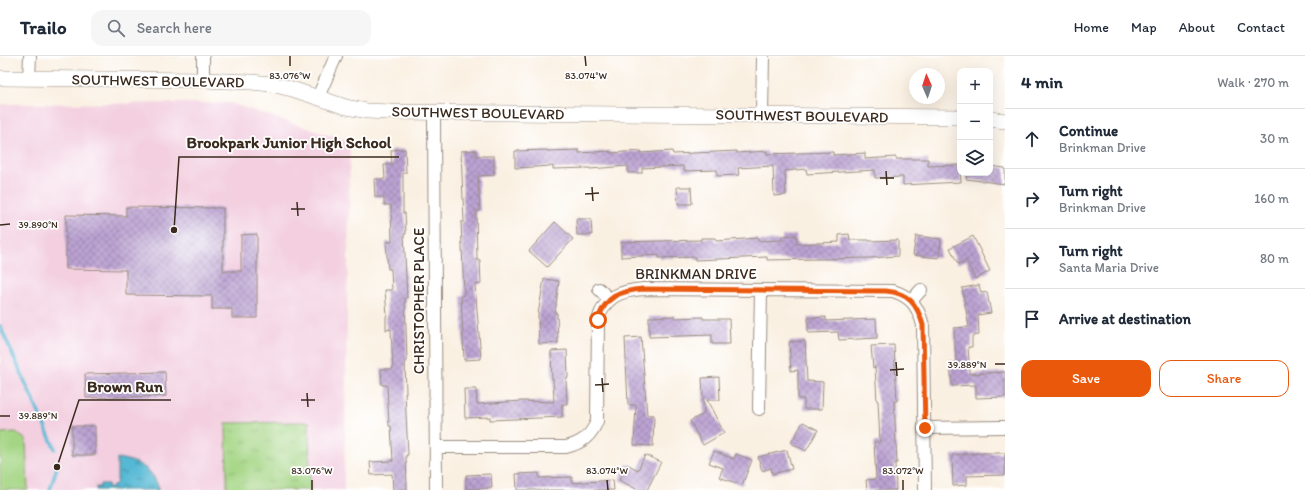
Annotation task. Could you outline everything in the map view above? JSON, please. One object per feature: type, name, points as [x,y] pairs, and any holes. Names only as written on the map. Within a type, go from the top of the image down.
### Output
[{"type":"street","points":[[29,78],[30,56]]},
{"type":"street","points":[[203,56],[203,80]]},
{"type":"street","points":[[318,98],[336,56]]},
{"type":"street","points":[[762,115],[763,56]]},
{"type":"street","name":"SOUTHWEST BOULEVARD","points":[[0,78],[203,80],[271,84],[292,89],[346,107],[367,111],[434,113],[957,117]]},
{"type":"street","name":"CHRISTOPHER PLACE","points":[[434,113],[436,490]]},
{"type":"street","points":[[993,119],[1005,121]]},
{"type":"street","points":[[599,289],[610,300]]},
{"type":"street","name":"BRINKMAN DRIVE","points":[[436,447],[566,447],[595,438],[597,421],[598,320],[601,312],[610,300],[619,293],[628,290],[886,291],[900,293],[911,301]]},
{"type":"street","points":[[758,409],[761,290]]},
{"type":"street","points":[[921,290],[911,301],[919,312],[923,325],[925,490]]},
{"type":"street","points":[[925,428],[1005,427]]},
{"type":"shaded area","points":[[230,103],[350,142],[344,490],[0,490],[0,104]]},
{"type":"green space","points":[[309,422],[310,490],[227,490],[226,423]]},
{"type":"green space","points":[[16,432],[26,440],[28,490],[0,490],[0,433]]},
{"type":"water","points":[[117,458],[131,461],[144,467],[157,482],[159,490],[96,490],[96,487],[100,487],[100,484],[108,484],[108,488],[111,488],[117,482]]},
{"type":"building","points":[[405,149],[406,173],[403,173],[403,213],[405,213],[406,234],[404,234],[407,298],[405,298],[407,361],[405,361],[405,393],[408,455],[406,455],[407,489],[393,490],[392,474],[371,475],[370,462],[393,461],[391,426],[389,426],[387,385],[382,385],[381,369],[393,369],[391,329],[386,330],[387,315],[385,290],[392,290],[391,269],[388,269],[386,242],[392,242],[391,205],[384,205],[384,197],[375,197],[374,179],[385,179],[384,165],[392,165],[391,150]]},
{"type":"building","points":[[476,150],[476,156],[494,156],[494,175],[478,176],[480,211],[476,211],[477,260],[480,260],[481,284],[475,285],[481,359],[464,360],[461,296],[464,295],[461,222],[464,222],[461,151]]},
{"type":"building","points":[[579,150],[579,153],[641,151],[641,153],[672,151],[673,154],[767,151],[767,154],[833,152],[833,155],[865,153],[865,159],[896,157],[896,159],[928,159],[928,166],[957,165],[957,176],[961,176],[961,182],[903,185],[903,177],[875,178],[875,170],[807,174],[806,169],[785,171],[786,195],[774,196],[773,166],[738,168],[739,175],[717,176],[717,170],[684,171],[683,166],[642,168],[642,173],[628,173],[628,166],[590,169],[553,169],[553,166],[515,168],[515,151]]},
{"type":"building","points":[[993,166],[1005,168],[1005,184],[966,179],[966,176],[993,176]]},
{"type":"building","points":[[677,187],[691,187],[692,204],[678,204]]},
{"type":"building","points":[[126,207],[223,208],[223,271],[241,271],[241,235],[257,234],[257,318],[232,318],[232,309],[212,309],[212,296],[126,295],[126,270],[66,269],[66,215],[126,216]]},
{"type":"building","points":[[576,219],[591,219],[592,235],[577,235]]},
{"type":"building","points":[[555,222],[573,239],[547,267],[529,251]]},
{"type":"building","points":[[849,234],[850,240],[898,240],[898,256],[767,260],[767,257],[695,260],[695,257],[659,258],[659,255],[621,257],[621,242],[701,240],[701,238],[715,238],[716,241],[758,238],[758,241],[782,240],[782,236],[796,235],[797,244],[839,242],[839,235]]},
{"type":"building","points":[[916,236],[941,239],[939,258],[913,255]]},
{"type":"building","points":[[973,236],[990,271],[975,279],[966,260],[958,264],[950,248]]},
{"type":"building","points":[[544,279],[559,281],[555,313],[557,313],[558,343],[539,344],[538,314]]},
{"type":"building","points":[[979,285],[981,293],[987,292],[991,313],[978,315],[979,335],[972,336],[972,347],[968,347],[970,374],[1005,372],[1005,397],[976,398],[976,385],[952,386],[950,363],[956,362],[954,328],[969,327],[962,288]]},
{"type":"building","points":[[675,316],[675,318],[703,317],[703,319],[729,319],[730,344],[712,344],[712,335],[649,337],[649,317]]},
{"type":"building","points":[[826,317],[826,321],[876,319],[877,338],[839,340],[838,332],[808,333],[808,318]]},
{"type":"building","points":[[641,337],[647,415],[654,415],[653,446],[634,445],[636,405],[628,405],[625,338]]},
{"type":"building","points":[[805,341],[807,381],[823,382],[822,409],[804,409],[804,399],[798,399],[798,370],[791,371],[789,342]]},
{"type":"building","points":[[894,345],[897,401],[894,401],[897,463],[895,463],[896,490],[867,490],[866,480],[876,479],[874,442],[880,442],[875,367],[873,368],[871,346]]},
{"type":"building","points":[[567,350],[567,404],[562,404],[562,417],[490,420],[490,417],[465,418],[464,389],[476,389],[477,404],[522,401],[554,402],[551,351]]},
{"type":"building","points":[[165,372],[166,396],[86,398],[85,374]]},
{"type":"building","points":[[719,377],[720,400],[707,400],[724,433],[703,445],[690,421],[704,414],[702,378]]},
{"type":"building","points":[[803,422],[818,430],[806,451],[791,443]]},
{"type":"building","points":[[72,426],[95,426],[95,455],[72,455]]},
{"type":"building","points":[[787,450],[792,469],[772,474],[771,468],[762,471],[758,457]]},
{"type":"building","points":[[714,451],[734,459],[736,454],[752,460],[742,485],[719,477],[723,468],[709,463]]},
{"type":"building","points":[[1005,453],[1005,475],[967,476],[967,485],[953,486],[952,455]]},
{"type":"building","points":[[645,455],[661,462],[647,490],[638,490],[619,480],[627,464],[638,470]]},
{"type":"building","points":[[539,473],[539,478],[572,477],[572,483],[613,480],[614,490],[517,490],[516,474]]},
{"type":"building","points":[[491,474],[492,488],[466,489],[466,475]]},
{"type":"waterway","points":[[0,326],[55,449]]},
{"type":"waterway","points":[[50,490],[57,467]]},
{"type":"place","name":"Brookpark Junior High School","points":[[174,230]]},
{"type":"place","name":"Brown Run","points":[[57,467]]},
{"type":"route","points":[[598,320],[606,304],[619,293],[628,290],[893,291],[900,293],[916,305],[923,325],[925,428]]}]
